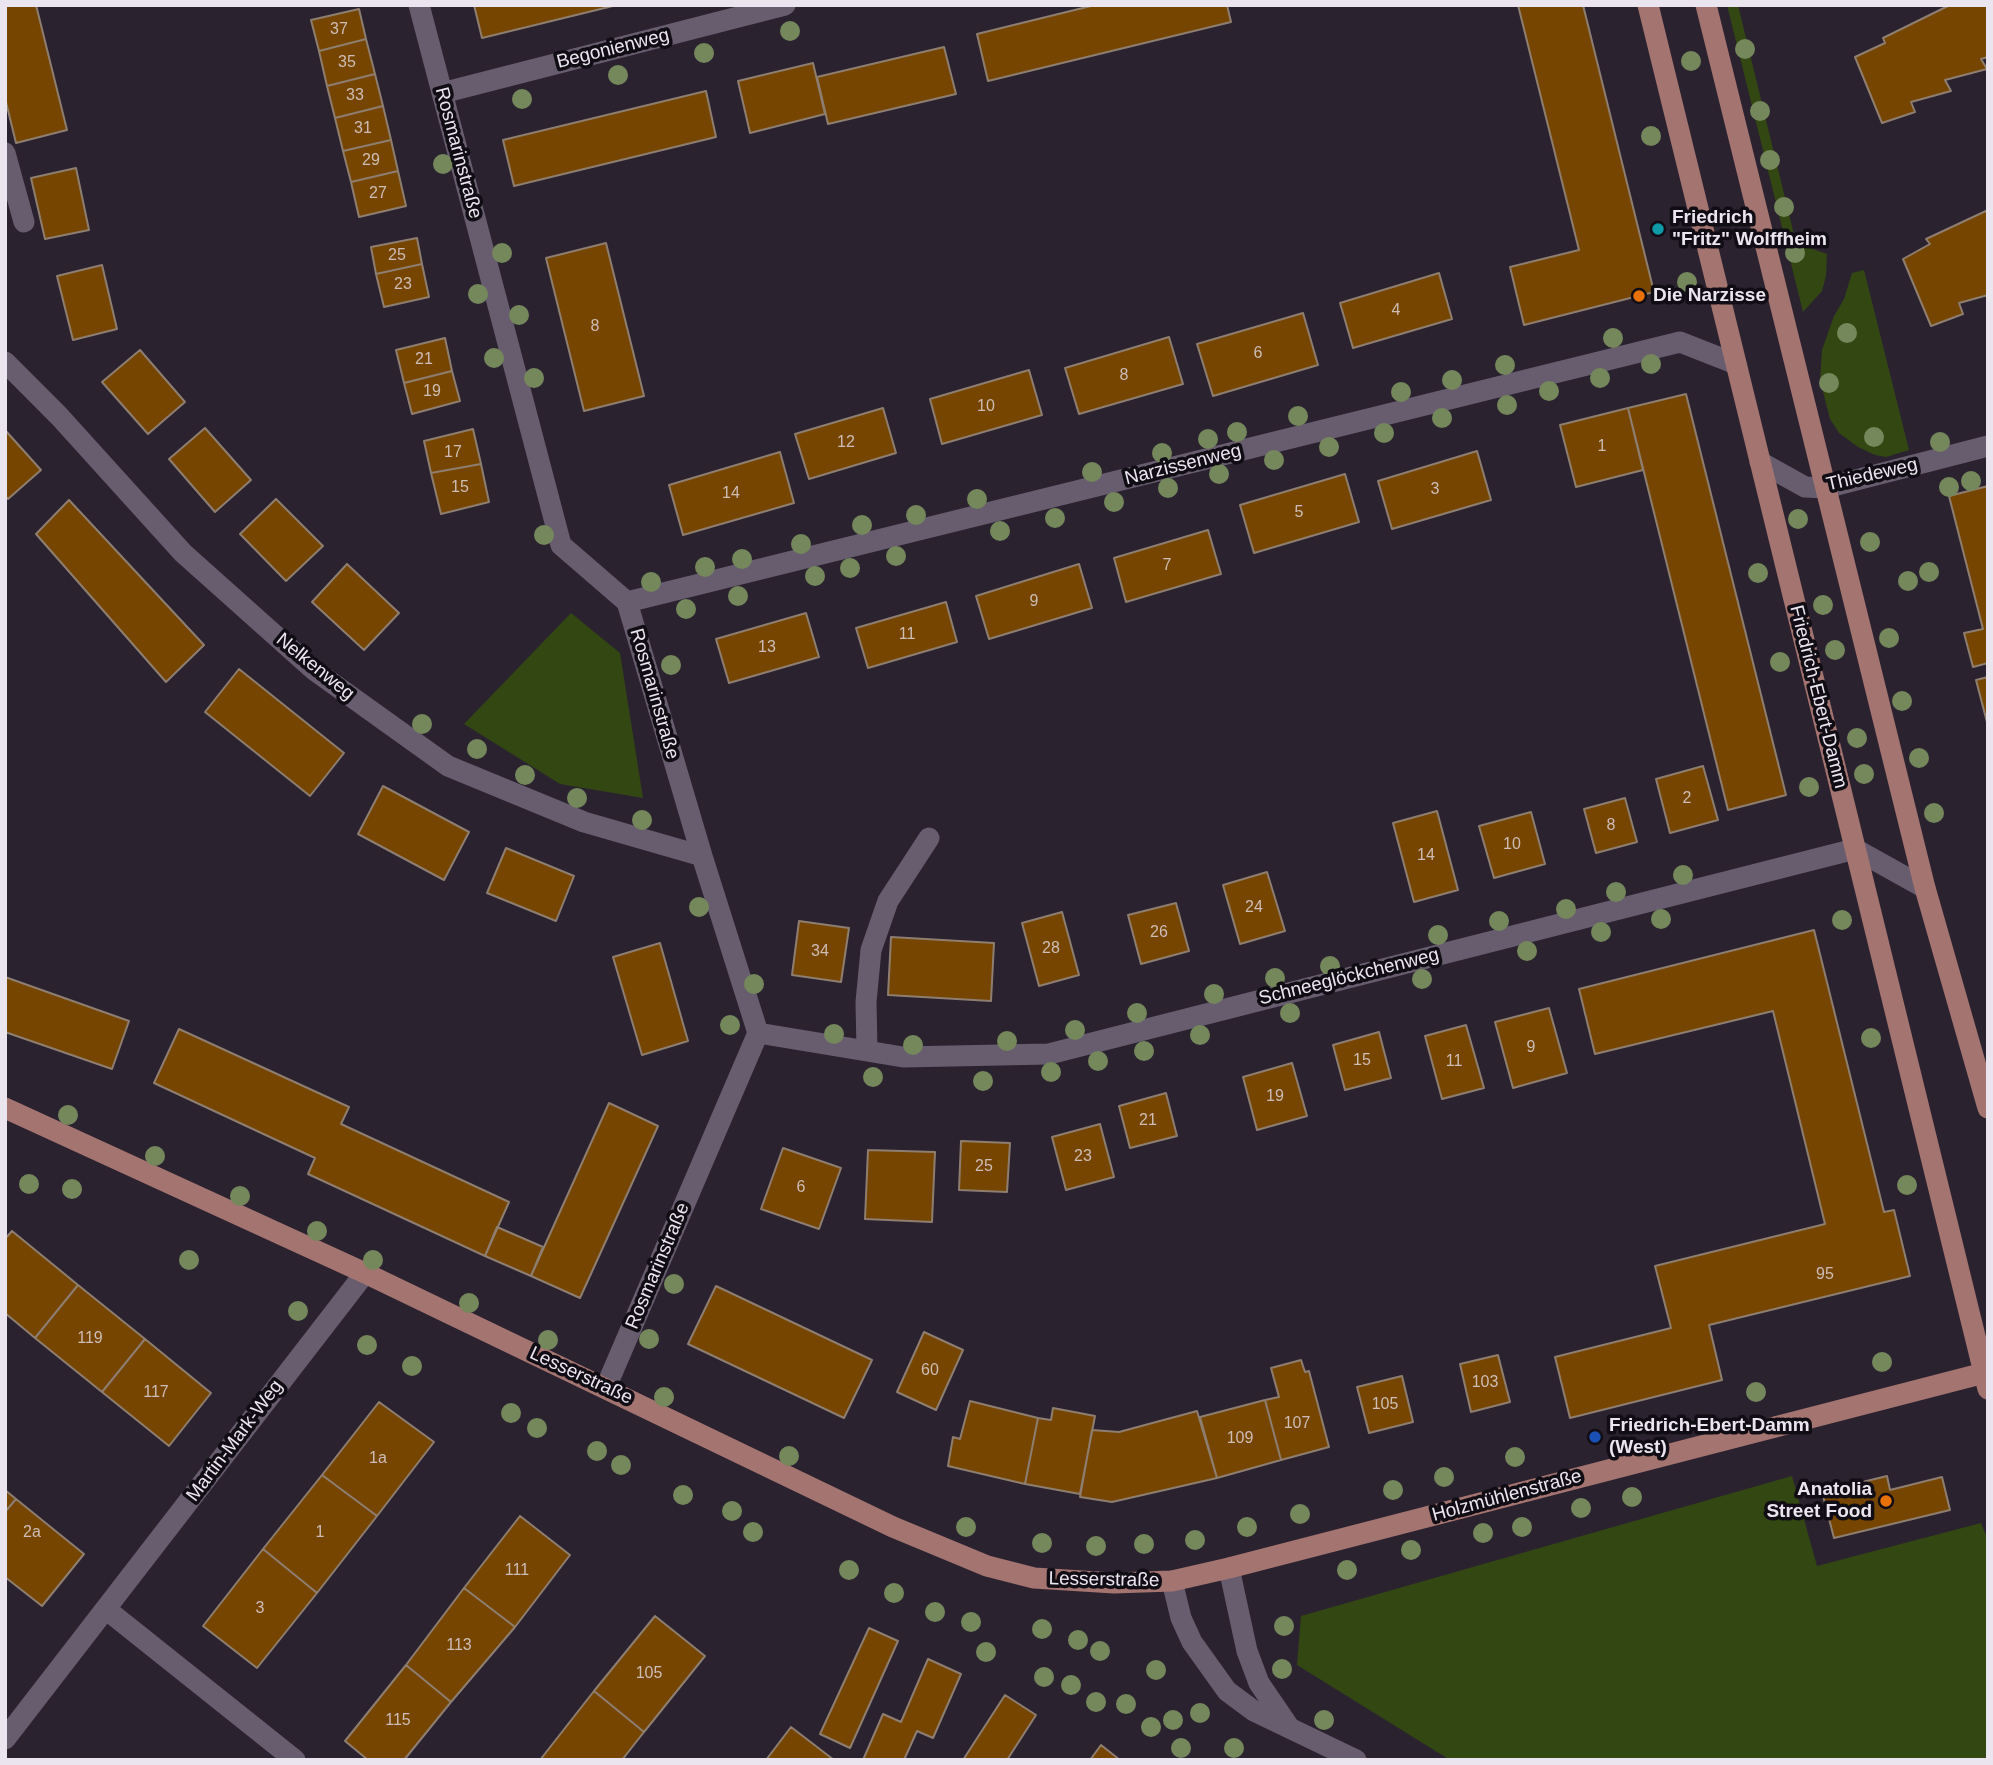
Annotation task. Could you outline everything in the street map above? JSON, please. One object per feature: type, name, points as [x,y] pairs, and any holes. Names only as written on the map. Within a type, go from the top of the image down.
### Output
[{"type":"main road","name":"Friedrich-Ebert-Damm","points":[[1648,5],[1986,1378]]},
{"type":"main road","points":[[1706,5],[1926,888],[1988,1108]]},
{"type":"main road","name":"Lesserstraße","points":[[5,1108],[365,1273],[864,1513],[987,1566],[1034,1578],[1114,1583],[1172,1581],[1229,1569]]},
{"type":"main road","name":"Holzmühlenstraße","points":[[1229,1569],[1986,1378]]},
{"type":"street","name":"Rosmarinstraße","points":[[419,5],[561,545],[627,602],[702,856],[758,1033],[606,1387]]},
{"type":"street","name":"Begonienweg","points":[[442,93],[785,5]]},
{"type":"street","points":[[5,153],[24,222]]},
{"type":"street","name":"Narzissenweg","points":[[627,602],[1680,342],[1736,364]]},
{"type":"street","name":"Nelkenweg","points":[[5,362],[59,416],[183,553],[314,670],[449,766],[584,822],[702,856]]},
{"type":"street","name":"Thiedeweg","points":[[1760,462],[1805,487],[1825,488],[1988,446]]},
{"type":"street","points":[[867,1051],[866,1002],[871,950],[888,901],[929,838]]},
{"type":"street","points":[[1855,849],[1926,888]]},
{"type":"street","name":"Schneeglöckchenweg","points":[[758,1033],[903,1057],[1049,1054],[1855,849]]},
{"type":"street","name":"Martin-Mark-Weg","points":[[5,1739],[365,1273]]},
{"type":"street","points":[[1229,1569],[1247,1651],[1259,1682],[1290,1728]]},
{"type":"street","name":"Lesserstraße","points":[[1172,1581],[1181,1618],[1192,1642],[1227,1691],[1254,1711],[1356,1760]]},
{"type":"street","points":[[107,1610],[295,1760]]},
{"type":"green space","points":[[1727,5],[1738,5],[1796,243],[1827,254],[1822,291],[1803,312]]},
{"type":"green space","points":[[1864,270],[1909,450],[1886,457],[1858,447],[1839,433],[1830,419],[1820,380],[1822,350],[1834,316],[1844,299],[1852,273]]},
{"type":"green space","points":[[571,613],[620,653],[643,798],[560,784],[464,724]]},
{"type":"green space","points":[[1792,1476],[1817,1566],[1981,1523],[1988,1540],[1988,1760],[1450,1760],[1297,1665],[1301,1616]]},
{"type":"building","points":[[5,5],[36,5],[67,130],[16,143],[5,98]]},
{"type":"building","points":[[474,5],[617,5],[482,38]]},
{"type":"building","points":[[1095,5],[1227,5],[1231,22],[988,81],[977,34]]},
{"type":"building","points":[[1518,5],[1583,5],[1654,292],[1524,325],[1510,267],[1579,250]]},
{"type":"building","points":[[1950,5],[1988,5],[1988,57],[1981,59],[1987,69],[1945,80],[1951,91],[1911,102],[1915,112],[1882,123],[1855,57],[1885,43],[1883,38]]},
{"type":"building","points":[[359,9],[366,39],[319,51],[311,20]]},
{"type":"building","points":[[366,39],[375,74],[327,86],[319,51]]},
{"type":"building","points":[[944,47],[956,94],[828,124],[817,77]]},
{"type":"building","points":[[813,63],[825,114],[750,133],[738,81]]},
{"type":"building","points":[[375,74],[383,106],[335,118],[327,86]]},
{"type":"building","points":[[706,91],[716,137],[514,186],[503,140]]},
{"type":"building","points":[[383,106],[391,140],[343,151],[335,118]]},
{"type":"building","points":[[391,140],[398,171],[351,182],[343,151]]},
{"type":"building","points":[[76,168],[89,230],[45,239],[31,178]]},
{"type":"building","points":[[398,171],[406,206],[359,217],[351,182]]},
{"type":"building","points":[[1988,210],[1988,295],[1959,303],[1963,314],[1931,326],[1903,259],[1930,244],[1926,239]]},
{"type":"building","points":[[417,238],[422,264],[376,274],[371,247]]},
{"type":"building","points":[[606,243],[644,396],[584,411],[546,258]]},
{"type":"building","points":[[422,264],[429,297],[384,307],[376,274]]},
{"type":"building","points":[[102,265],[117,329],[73,340],[57,276]]},
{"type":"building","points":[[1439,273],[1452,319],[1353,348],[1340,303]]},
{"type":"building","points":[[1303,313],[1318,365],[1213,396],[1197,344]]},
{"type":"building","points":[[1169,337],[1183,384],[1079,414],[1065,368]]},
{"type":"building","points":[[445,338],[452,371],[404,383],[396,350]]},
{"type":"building","points":[[140,350],[185,402],[148,434],[102,382]]},
{"type":"building","points":[[1029,370],[1042,415],[942,444],[930,399]]},
{"type":"building","points":[[452,371],[460,401],[412,414],[404,383]]},
{"type":"building","points":[[1686,394],[1786,795],[1728,810],[1628,408]]},
{"type":"building","points":[[883,408],[896,453],[809,479],[795,434]]},
{"type":"building","points":[[1628,408],[1643,470],[1576,487],[1560,425]]},
{"type":"building","points":[[205,428],[251,480],[215,512],[169,459]]},
{"type":"building","points":[[473,429],[481,464],[431,473],[424,441]]},
{"type":"building","points":[[5,430],[41,470],[8,499],[5,496]]},
{"type":"building","points":[[1477,451],[1491,500],[1392,529],[1378,481]]},
{"type":"building","points":[[780,452],[794,503],[683,535],[669,485]]},
{"type":"building","points":[[481,464],[489,502],[441,514],[431,473]]},
{"type":"building","points":[[1345,474],[1359,522],[1254,553],[1240,505]]},
{"type":"building","points":[[1988,486],[1988,663],[1973,667],[1964,633],[1983,629],[1949,496]]},
{"type":"building","points":[[276,499],[323,546],[286,581],[240,534]]},
{"type":"building","points":[[69,500],[204,645],[166,682],[36,534]]},
{"type":"building","points":[[1208,530],[1221,574],[1126,602],[1114,558]]},
{"type":"building","points":[[347,564],[399,613],[364,650],[312,602]]},
{"type":"building","points":[[1079,564],[1092,608],[989,639],[976,596]]},
{"type":"building","points":[[946,602],[957,642],[868,668],[856,628]]},
{"type":"building","points":[[806,613],[819,657],[729,683],[716,639]]},
{"type":"building","points":[[239,669],[344,753],[310,796],[205,712]]},
{"type":"building","points":[[1988,677],[1988,726],[1976,680]]},
{"type":"building","points":[[1703,766],[1718,820],[1670,833],[1656,779]]},
{"type":"building","points":[[383,786],[469,832],[444,880],[358,834]]},
{"type":"building","points":[[1625,798],[1637,842],[1596,853],[1584,809]]},
{"type":"building","points":[[1437,811],[1458,890],[1414,902],[1393,823]]},
{"type":"building","points":[[1531,812],[1545,864],[1494,878],[1479,826]]},
{"type":"building","points":[[506,848],[574,876],[556,921],[487,893]]},
{"type":"building","points":[[1267,872],[1285,931],[1240,944],[1223,885]]},
{"type":"building","points":[[1176,903],[1189,951],[1141,964],[1128,915]]},
{"type":"building","points":[[1062,912],[1079,975],[1039,986],[1022,923]]},
{"type":"building","points":[[799,921],[849,928],[841,982],[792,975]]},
{"type":"building","points":[[1814,930],[1884,1212],[1894,1210],[1910,1276],[1709,1325],[1722,1380],[1570,1418],[1555,1357],[1671,1328],[1655,1266],[1825,1224],[1773,1011],[1595,1054],[1579,989]]},
{"type":"building","points":[[891,937],[994,943],[991,1001],[888,995]]},
{"type":"building","points":[[660,943],[688,1041],[642,1055],[613,957]]},
{"type":"building","points":[[5,977],[129,1021],[112,1069],[5,1032]]},
{"type":"building","points":[[1549,1008],[1567,1073],[1513,1088],[1495,1022]]},
{"type":"building","points":[[1466,1025],[1484,1088],[1442,1099],[1425,1036]]},
{"type":"building","points":[[179,1029],[349,1107],[341,1124],[509,1202],[485,1256],[308,1174],[315,1158],[154,1083]]},
{"type":"building","points":[[1379,1032],[1391,1078],[1345,1090],[1333,1045]]},
{"type":"building","points":[[1292,1063],[1307,1116],[1257,1130],[1243,1077]]},
{"type":"building","points":[[1166,1093],[1177,1136],[1130,1148],[1119,1106]]},
{"type":"building","points":[[609,1103],[658,1126],[580,1298],[531,1276]]},
{"type":"building","points":[[1100,1124],[1114,1177],[1066,1190],[1052,1137]]},
{"type":"building","points":[[961,1141],[1010,1143],[1007,1192],[959,1190]]},
{"type":"building","points":[[783,1148],[841,1168],[819,1229],[761,1209]]},
{"type":"building","points":[[868,1150],[935,1152],[932,1222],[865,1219]]},
{"type":"building","points":[[497,1227],[543,1247],[531,1276],[485,1256]]},
{"type":"building","points":[[12,1231],[78,1285],[35,1338],[5,1313],[5,1239]]},
{"type":"building","points":[[78,1285],[145,1339],[102,1392],[35,1338]]},
{"type":"building","points":[[716,1286],[872,1360],[844,1418],[688,1344]]},
{"type":"building","points":[[924,1332],[963,1350],[936,1410],[897,1392]]},
{"type":"building","points":[[145,1339],[211,1393],[169,1446],[102,1392]]},
{"type":"building","points":[[1498,1355],[1510,1402],[1471,1412],[1460,1364]]},
{"type":"building","points":[[1301,1360],[1305,1372],[1309,1371],[1329,1447],[1281,1460],[1265,1400],[1279,1397],[1271,1368]]},
{"type":"building","points":[[1402,1376],[1413,1422],[1369,1433],[1357,1387]]},
{"type":"building","points":[[1265,1400],[1281,1460],[1217,1478],[1200,1417]]},
{"type":"building","points":[[970,1401],[1038,1418],[1025,1484],[948,1466],[953,1437],[960,1439]]},
{"type":"building","points":[[379,1402],[434,1442],[377,1516],[322,1475]]},
{"type":"building","points":[[1053,1408],[1095,1416],[1080,1494],[1025,1484],[1038,1418],[1051,1420]]},
{"type":"building","points":[[1197,1411],[1217,1478],[1112,1502],[1080,1497],[1092,1430],[1119,1432]]},
{"type":"building","points":[[322,1475],[377,1516],[317,1593],[263,1549]]},
{"type":"building","name":"Anatolia Street Food","points":[[1887,1476],[1890,1490],[1942,1477],[1950,1510],[1834,1538],[1822,1492]]},
{"type":"building","points":[[5,1490],[16,1499],[5,1512]]},
{"type":"building","points":[[16,1499],[84,1554],[42,1606],[5,1577],[5,1512]]},
{"type":"building","points":[[520,1516],[570,1555],[515,1627],[464,1588]]},
{"type":"building","points":[[263,1549],[317,1593],[257,1668],[203,1626]]},
{"type":"building","points":[[464,1588],[515,1627],[451,1702],[406,1665]]},
{"type":"building","points":[[655,1616],[705,1656],[644,1732],[594,1691]]},
{"type":"building","points":[[869,1628],[898,1641],[850,1748],[820,1734]]},
{"type":"building","points":[[928,1659],[961,1674],[933,1738],[917,1731],[904,1760],[863,1760],[883,1714],[901,1722]]},
{"type":"building","points":[[406,1665],[451,1702],[404,1760],[368,1760],[345,1741]]},
{"type":"building","points":[[594,1691],[644,1732],[622,1760],[540,1760]]},
{"type":"building","points":[[1005,1695],[1036,1715],[1007,1760],[963,1760]]},
{"type":"building","points":[[791,1727],[834,1760],[766,1760]]},
{"type":"building","points":[[1101,1745],[1120,1760],[1090,1760]]},
{"type":"place","name":"Friedrich \"Fritz\" Wolffheim","points":[[1658,229]]},
{"type":"place","name":"Die Narzisse","points":[[1639,296]]},
{"type":"place","name":"Friedrich-Ebert-Damm (West)","points":[[1595,1437]]},
{"type":"place","name":"Anatolia Street Food","points":[[1886,1501]]}]
